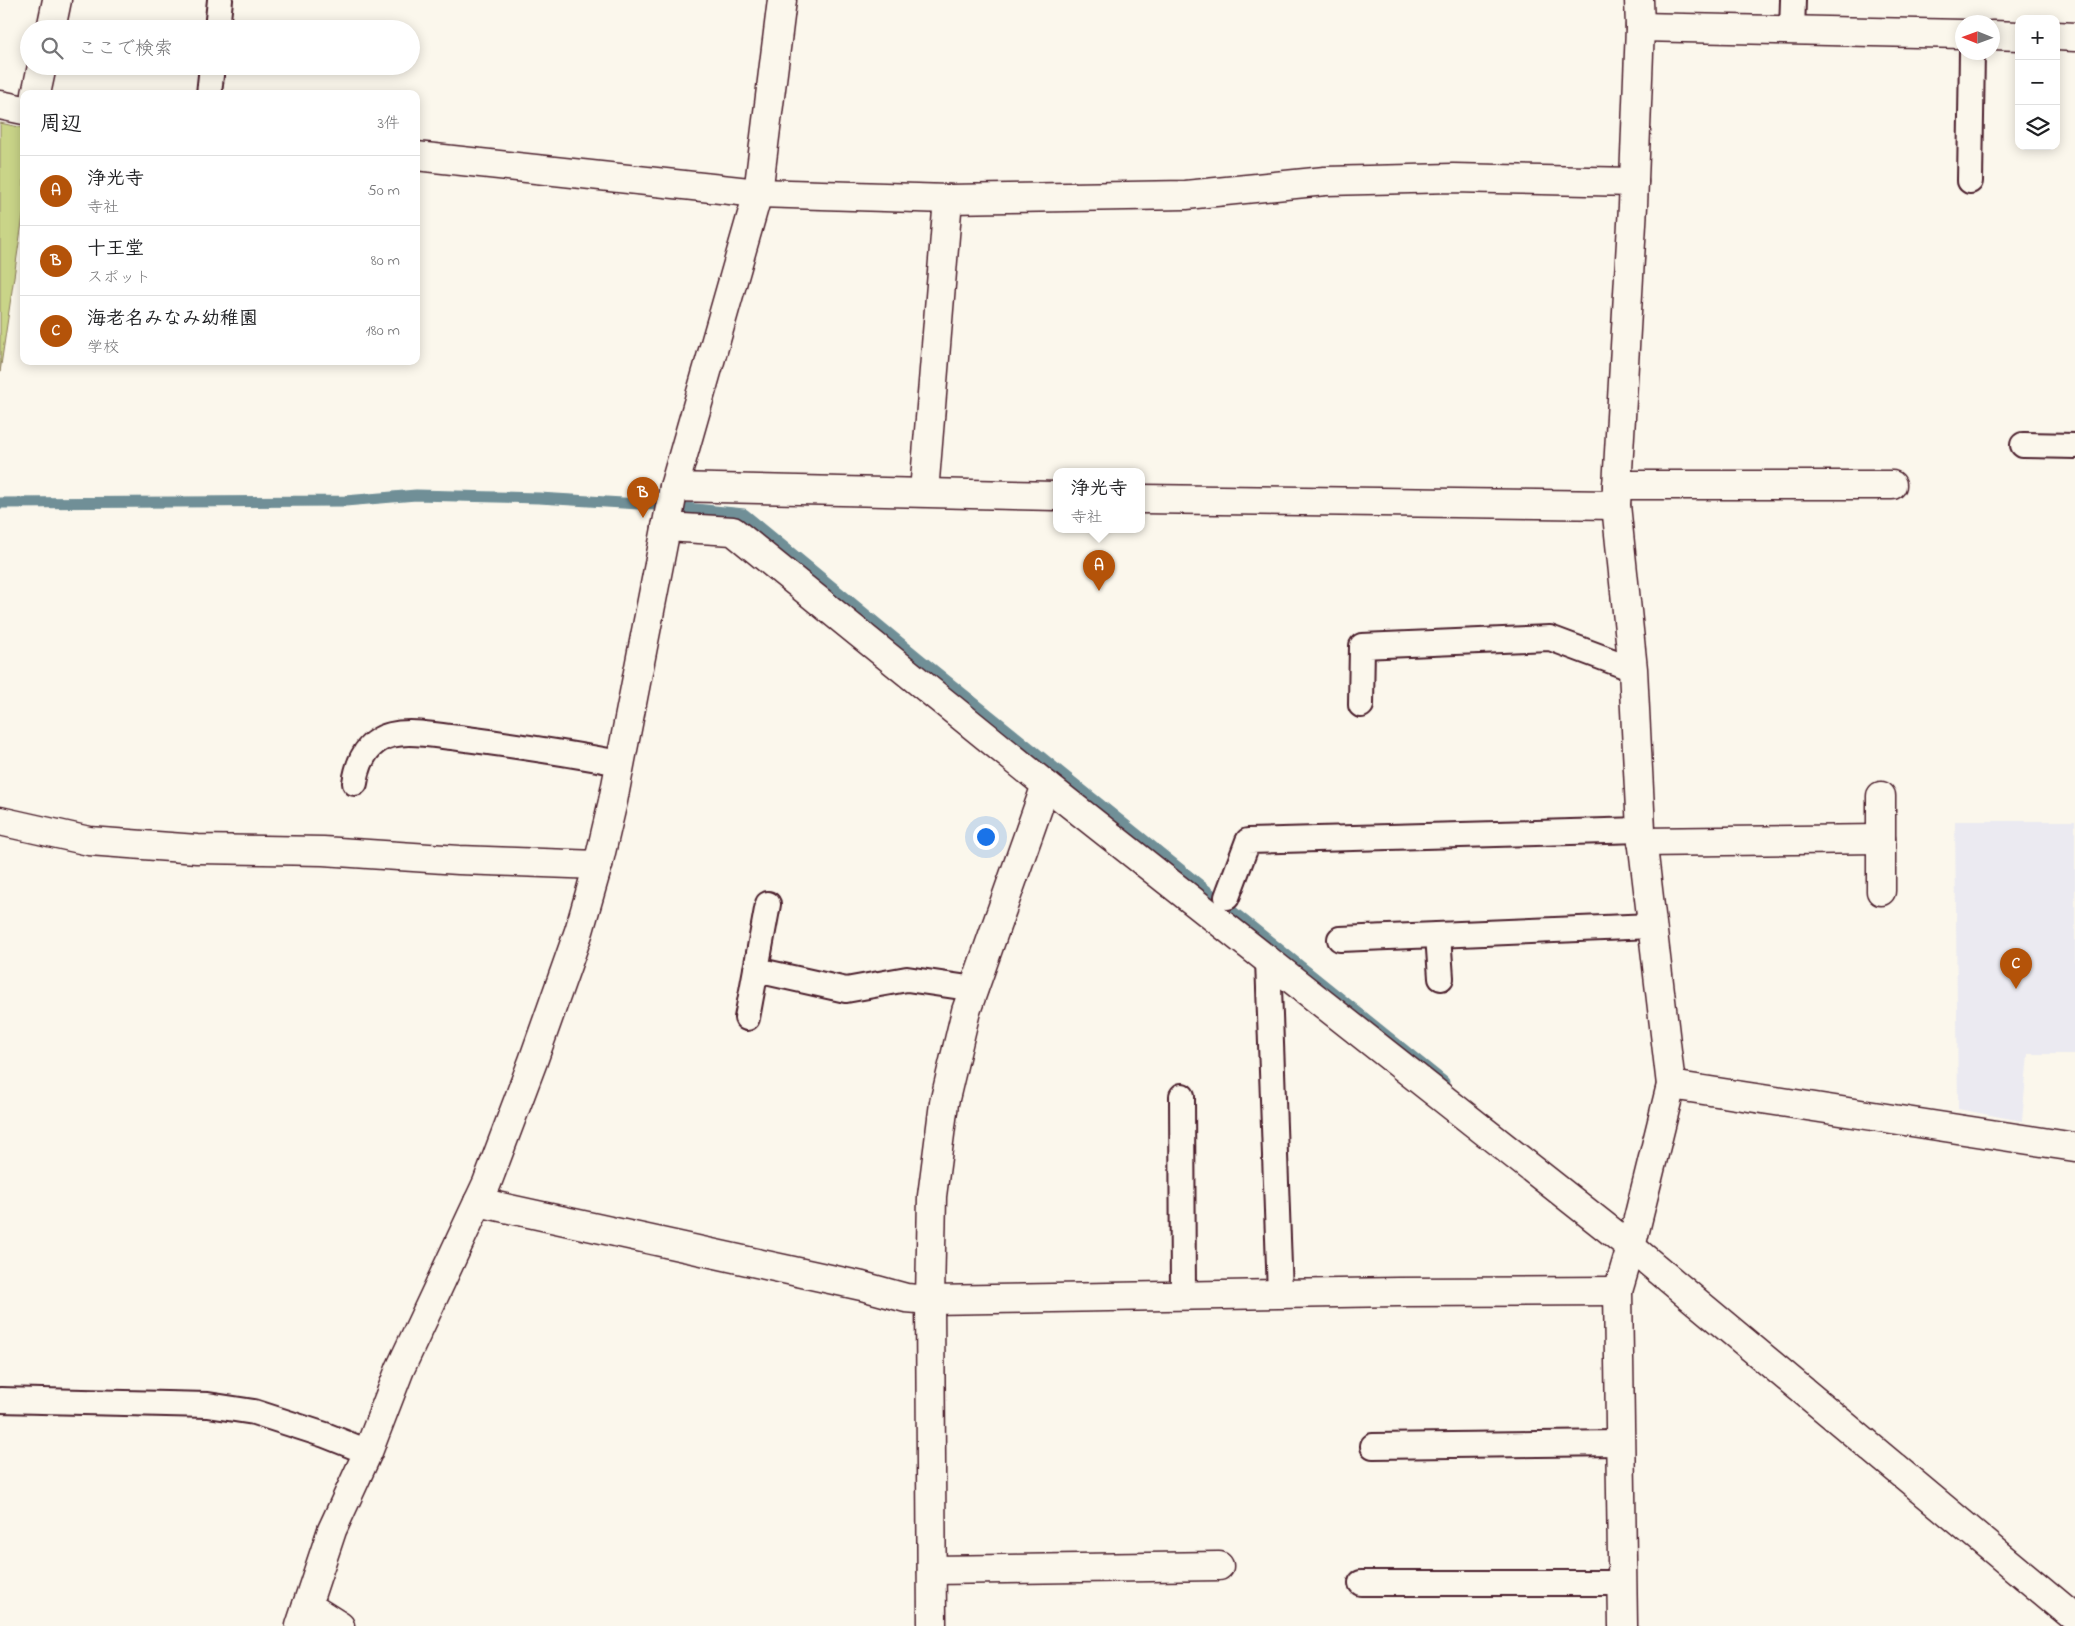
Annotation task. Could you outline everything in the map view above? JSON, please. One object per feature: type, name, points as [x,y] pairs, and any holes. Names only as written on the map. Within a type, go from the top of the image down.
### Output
[{"type":"street","points":[[53,20],[57,0]]},
{"type":"street","points":[[340,1626],[304,1616],[332,1530],[368,1452],[400,1369],[478,1202],[539,1043],[579,931],[598,865],[670,507],[758,193],[782,0]]},
{"type":"street","points":[[1623,1626],[1618,1292],[1632,1247],[1671,1084],[1642,836],[1633,669],[1617,495],[1634,182],[1640,28],[1639,0]]},
{"type":"street","points":[[1640,28],[1955,34]]},
{"type":"street","points":[[2000,35],[2015,36]]},
{"type":"street","points":[[2060,36],[2075,37]]},
{"type":"street","points":[[37,90],[40,75]]},
{"type":"street","points":[[0,105],[20,109]]},
{"type":"street","points":[[420,156],[758,193],[948,199],[1186,196],[1345,180],[1453,178],[1634,182]]},
{"type":"street","points":[[924,492],[948,199]]},
{"type":"street","points":[[1145,498],[1617,495],[1892,486]]},
{"type":"street","points":[[670,507],[924,492],[1053,496]]},
{"type":"street","points":[[670,507],[733,531],[1046,785],[1632,1247],[2075,1618]]},
{"type":"street","points":[[932,1626],[930,1300],[932,1196],[944,1103],[966,1012],[1046,785]]},
{"type":"street","points":[[1881,796],[1881,892]]},
{"type":"street","points":[[0,822],[99,842],[197,849],[323,851],[459,860],[598,865]]},
{"type":"street","points":[[1642,836],[1881,839]]},
{"type":"street","points":[[1671,1084],[2075,1147]]},
{"type":"street","points":[[478,1202],[862,1286],[906,1298],[930,1300],[1280,1294],[1618,1292]]},
{"type":"street","points":[[932,1570],[1220,1566]]},
{"type":"lane","points":[[217,20],[220,0]]},
{"type":"lane","points":[[1792,31],[1793,0]]},
{"type":"lane","points":[[1970,181],[1972,60]]},
{"type":"lane","points":[[209,90],[211,75]]},
{"type":"lane","points":[[2023,445],[2075,446]]},
{"type":"lane","points":[[1361,705],[1362,646],[1550,638],[1633,669]]},
{"type":"lane","points":[[355,783],[358,767],[366,752],[376,742],[390,735],[408,733],[508,744],[620,763]]},
{"type":"lane","points":[[1227,897],[1248,841],[1642,836]]},
{"type":"lane","points":[[747,1018],[768,904]]},
{"type":"lane","points":[[1340,939],[1652,926]]},
{"type":"lane","points":[[1438,935],[1441,978]]},
{"type":"lane","points":[[1268,960],[1280,1294]]},
{"type":"lane","points":[[756,970],[846,990],[907,979],[975,989]]},
{"type":"lane","points":[[1182,1096],[1182,1296]]},
{"type":"lane","points":[[0,1400],[208,1405],[254,1412],[325,1435],[368,1452]]},
{"type":"lane","points":[[1373,1446],[1620,1443]]},
{"type":"lane","points":[[1360,1583],[1622,1583]]},
{"type":"shaded area","points":[[1955,821],[2075,821],[2075,1054],[2028,1054],[2022,1121],[1958,1109]]},
{"type":"green space","points":[[0,123],[20,127],[20,236],[0,372]]},
{"type":"waterway","points":[[0,503],[345,501],[416,495],[539,498],[656,505],[744,514],[921,660],[1444,1082]]},
{"type":"place","name":"十王堂","points":[[643,518]]},
{"type":"place","name":"浄光寺","points":[[1099,591]]},
{"type":"place","name":"海老名みなみ幼稚園","points":[[2016,989]]}]
